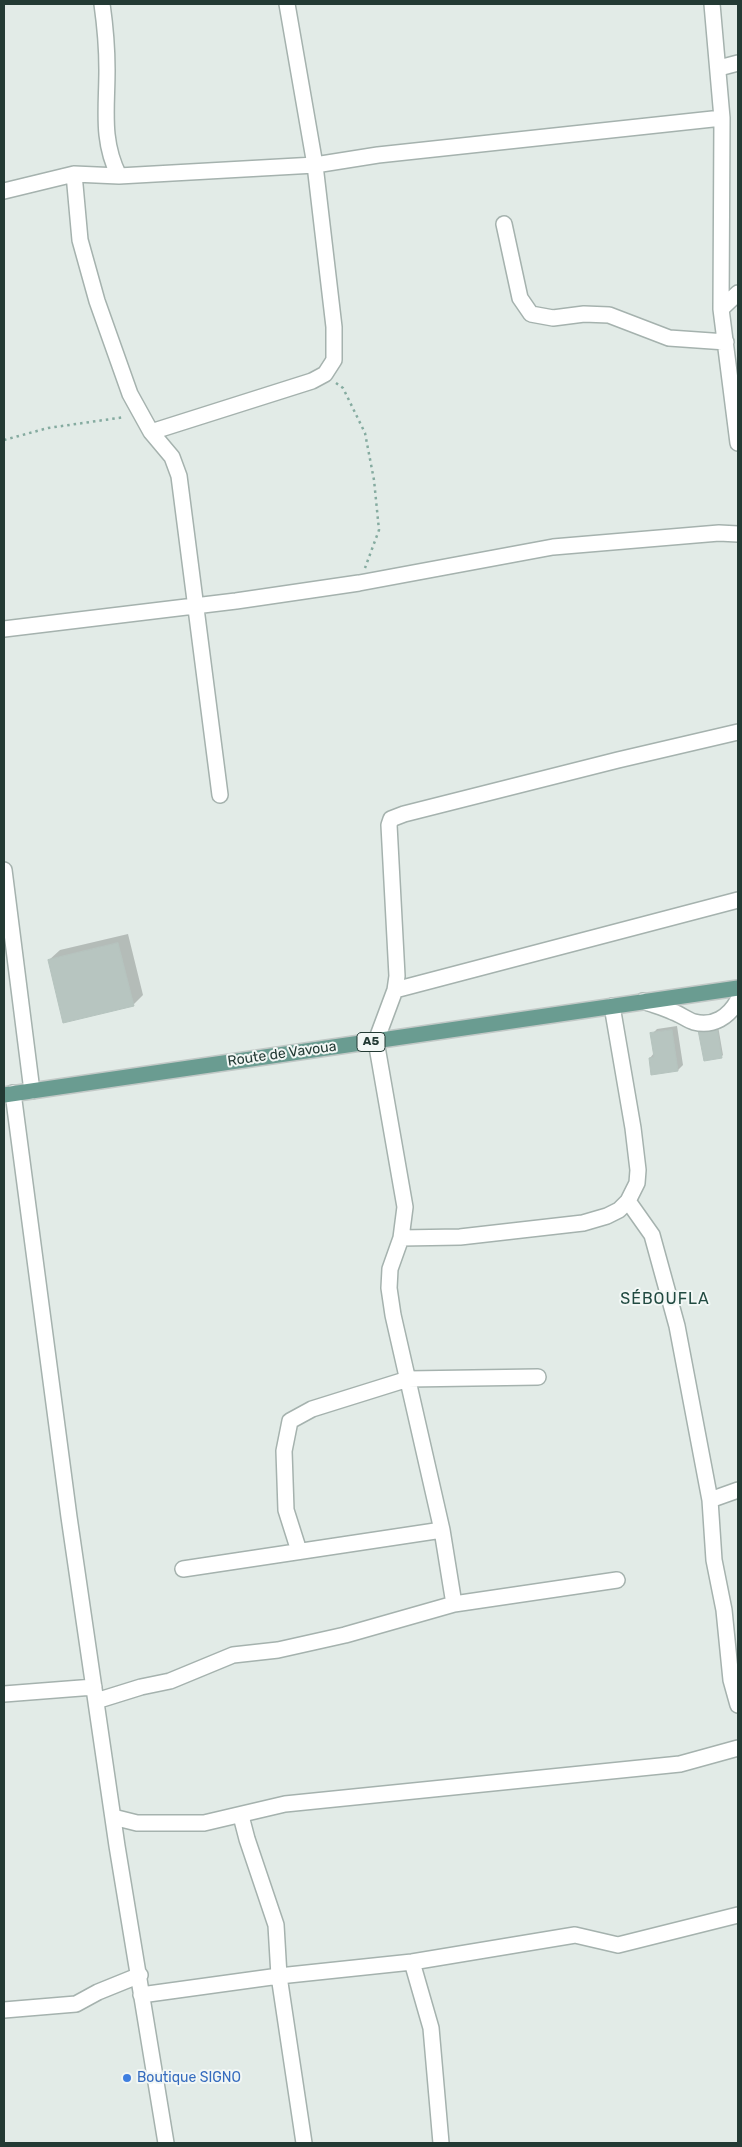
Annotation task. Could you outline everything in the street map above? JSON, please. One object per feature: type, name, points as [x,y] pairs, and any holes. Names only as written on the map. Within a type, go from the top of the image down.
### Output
[{"type":"main road","name":"Route de Vavoua","points":[[9,1094],[738,988]]},
{"type":"street","points":[[102,4],[107,67],[106,140],[110,158],[119,176]]},
{"type":"street","points":[[151,432],[312,382],[325,374],[334,360],[334,327],[315,165],[287,4]]},
{"type":"street","points":[[712,4],[722,118],[721,308],[736,414],[738,444]]},
{"type":"street","points":[[719,68],[738,63]]},
{"type":"street","points":[[4,191],[74,174],[119,176],[315,165],[378,155],[722,118]]},
{"type":"street","points":[[74,174],[80,240],[97,301],[130,394],[151,432],[172,457],[179,476],[220,796]]},
{"type":"street","points":[[504,224],[520,298],[531,314],[553,318],[584,314],[609,315],[669,338],[726,342]]},
{"type":"street","points":[[721,308],[738,293]]},
{"type":"street","points":[[4,629],[196,606],[359,583],[553,547],[718,533],[738,534]]},
{"type":"street","points":[[454,1604],[442,1530],[389,1288],[390,1269],[402,1238],[405,1207],[376,1041],[395,990],[397,976],[389,825],[391,819],[618,760],[738,732]]},
{"type":"street","points":[[4,870],[32,1091]]},
{"type":"street","points":[[395,990],[738,900]]},
{"type":"street","points":[[644,1001],[694,1022],[708,1022],[719,1021],[732,1011],[738,1000]]},
{"type":"street","points":[[402,1238],[460,1237],[583,1223],[607,1216],[619,1210],[628,1201],[637,1183],[638,1170],[633,1128],[612,1006]]},
{"type":"street","points":[[9,1094],[112,1817],[140,1975],[166,2143]]},
{"type":"street","points":[[628,1201],[652,1235],[675,1316],[710,1500],[714,1560],[724,1610],[731,1680],[738,1706]]},
{"type":"street","points":[[298,1552],[286,1510],[284,1451],[290,1421],[312,1409],[408,1379],[538,1377]]},
{"type":"street","points":[[710,1500],[738,1490]]},
{"type":"street","points":[[183,1569],[442,1530]]},
{"type":"street","points":[[4,1694],[95,1694],[141,1687],[170,1681],[233,1655],[278,1650],[345,1635],[454,1604],[617,1580]]},
{"type":"street","points":[[112,1817],[137,1823],[204,1823],[241,1816],[285,1804],[680,1764],[738,1748]]},
{"type":"street","points":[[241,1816],[276,1925],[279,1976],[304,2143]]},
{"type":"street","points":[[142,1995],[279,1976],[412,1962],[575,1935],[618,1944],[738,1915]]},
{"type":"street","points":[[412,1962],[431,2028],[441,2143]]},
{"type":"street","points":[[4,2010],[76,2004],[98,1992],[140,1975]]},
{"type":"path","points":[[325,374],[343,388],[365,433],[374,480],[379,530],[359,583]]},
{"type":"path","points":[[4,440],[48,428],[141,414]]},
{"type":"building","points":[[118,943],[134,1006],[63,1023],[48,960]]},
{"type":"building","points":[[717,1027],[722,1058],[704,1061],[698,1030]]},
{"type":"building","points":[[672,1030],[678,1071],[651,1075],[649,1058],[654,1057],[650,1033]]},
{"type":"place","name":"Boutique SIGNO","points":[[127,2078]]},
{"type":"district","name":"SÉBOUFLA","points":[[665,1299]]}]
